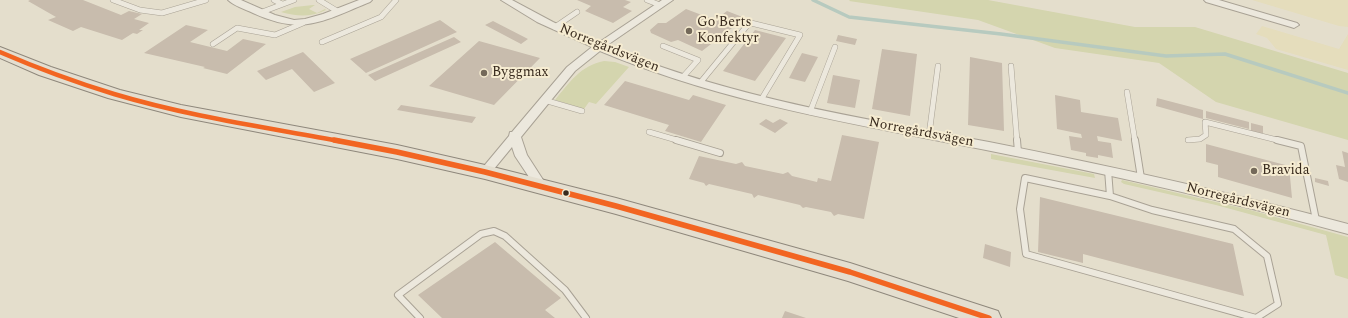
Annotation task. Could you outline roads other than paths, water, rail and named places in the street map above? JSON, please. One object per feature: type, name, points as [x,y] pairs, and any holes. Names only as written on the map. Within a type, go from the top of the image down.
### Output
[{"type":"main road","points":[[0,52],[45,71],[114,94],[173,109],[397,152],[485,172],[616,206],[850,272],[989,318]]},
{"type":"street","points":[[233,0],[284,21],[303,23],[367,0]]},
{"type":"street","name":"Norregårdsvägen","points":[[506,0],[555,27],[598,47],[682,78],[761,100],[810,112],[1108,170],[1269,207],[1348,229]]},
{"type":"street","points":[[1209,0],[1294,25]]},
{"type":"street","points":[[485,172],[514,135],[571,68],[598,47],[664,3]]},
{"type":"street","points":[[514,135],[521,156],[541,186]]},
{"type":"lane","points":[[113,0],[140,10],[162,13],[206,0]]},
{"type":"lane","points":[[274,0],[282,4]]},
{"type":"lane","points":[[262,12],[294,0]]},
{"type":"lane","points":[[319,0],[337,11]]},
{"type":"lane","points":[[322,42],[381,17],[396,0]]},
{"type":"lane","points":[[647,0],[664,3]]},
{"type":"lane","points":[[555,27],[577,12]]},
{"type":"lane","points":[[213,44],[237,28],[275,34],[303,23]]},
{"type":"lane","points":[[700,83],[746,27],[751,23],[800,35],[761,100]]},
{"type":"lane","points":[[663,46],[698,60],[682,78]]},
{"type":"lane","points":[[810,112],[835,47]]},
{"type":"lane","points":[[929,135],[938,66]]},
{"type":"lane","points":[[1011,66],[1018,152]]},
{"type":"lane","points":[[1127,92],[1141,178]]},
{"type":"lane","points":[[544,100],[582,111]]},
{"type":"lane","points":[[1188,140],[1200,139],[1206,135],[1205,122],[1301,146],[1316,220]]},
{"type":"lane","points":[[649,132],[720,153]]},
{"type":"lane","points":[[1108,170],[1110,196]]},
{"type":"lane","points":[[1025,178],[1110,196],[1152,210],[1234,228],[1267,256],[1278,304],[1256,318],[1026,254],[1020,209],[1025,178]]},
{"type":"lane","points":[[420,318],[398,295],[482,234],[494,231],[505,236],[566,290],[586,318]]},
{"type":"waterway","points":[[813,0],[849,17],[1001,34],[1166,56],[1225,54],[1348,93]]},
{"type":"place","name":"Go'Berts Konfektyr","points":[[689,31]]},
{"type":"place","name":"Byggmax","points":[[484,73]]},
{"type":"place","name":"Bravida","points":[[1254,171]]}]
